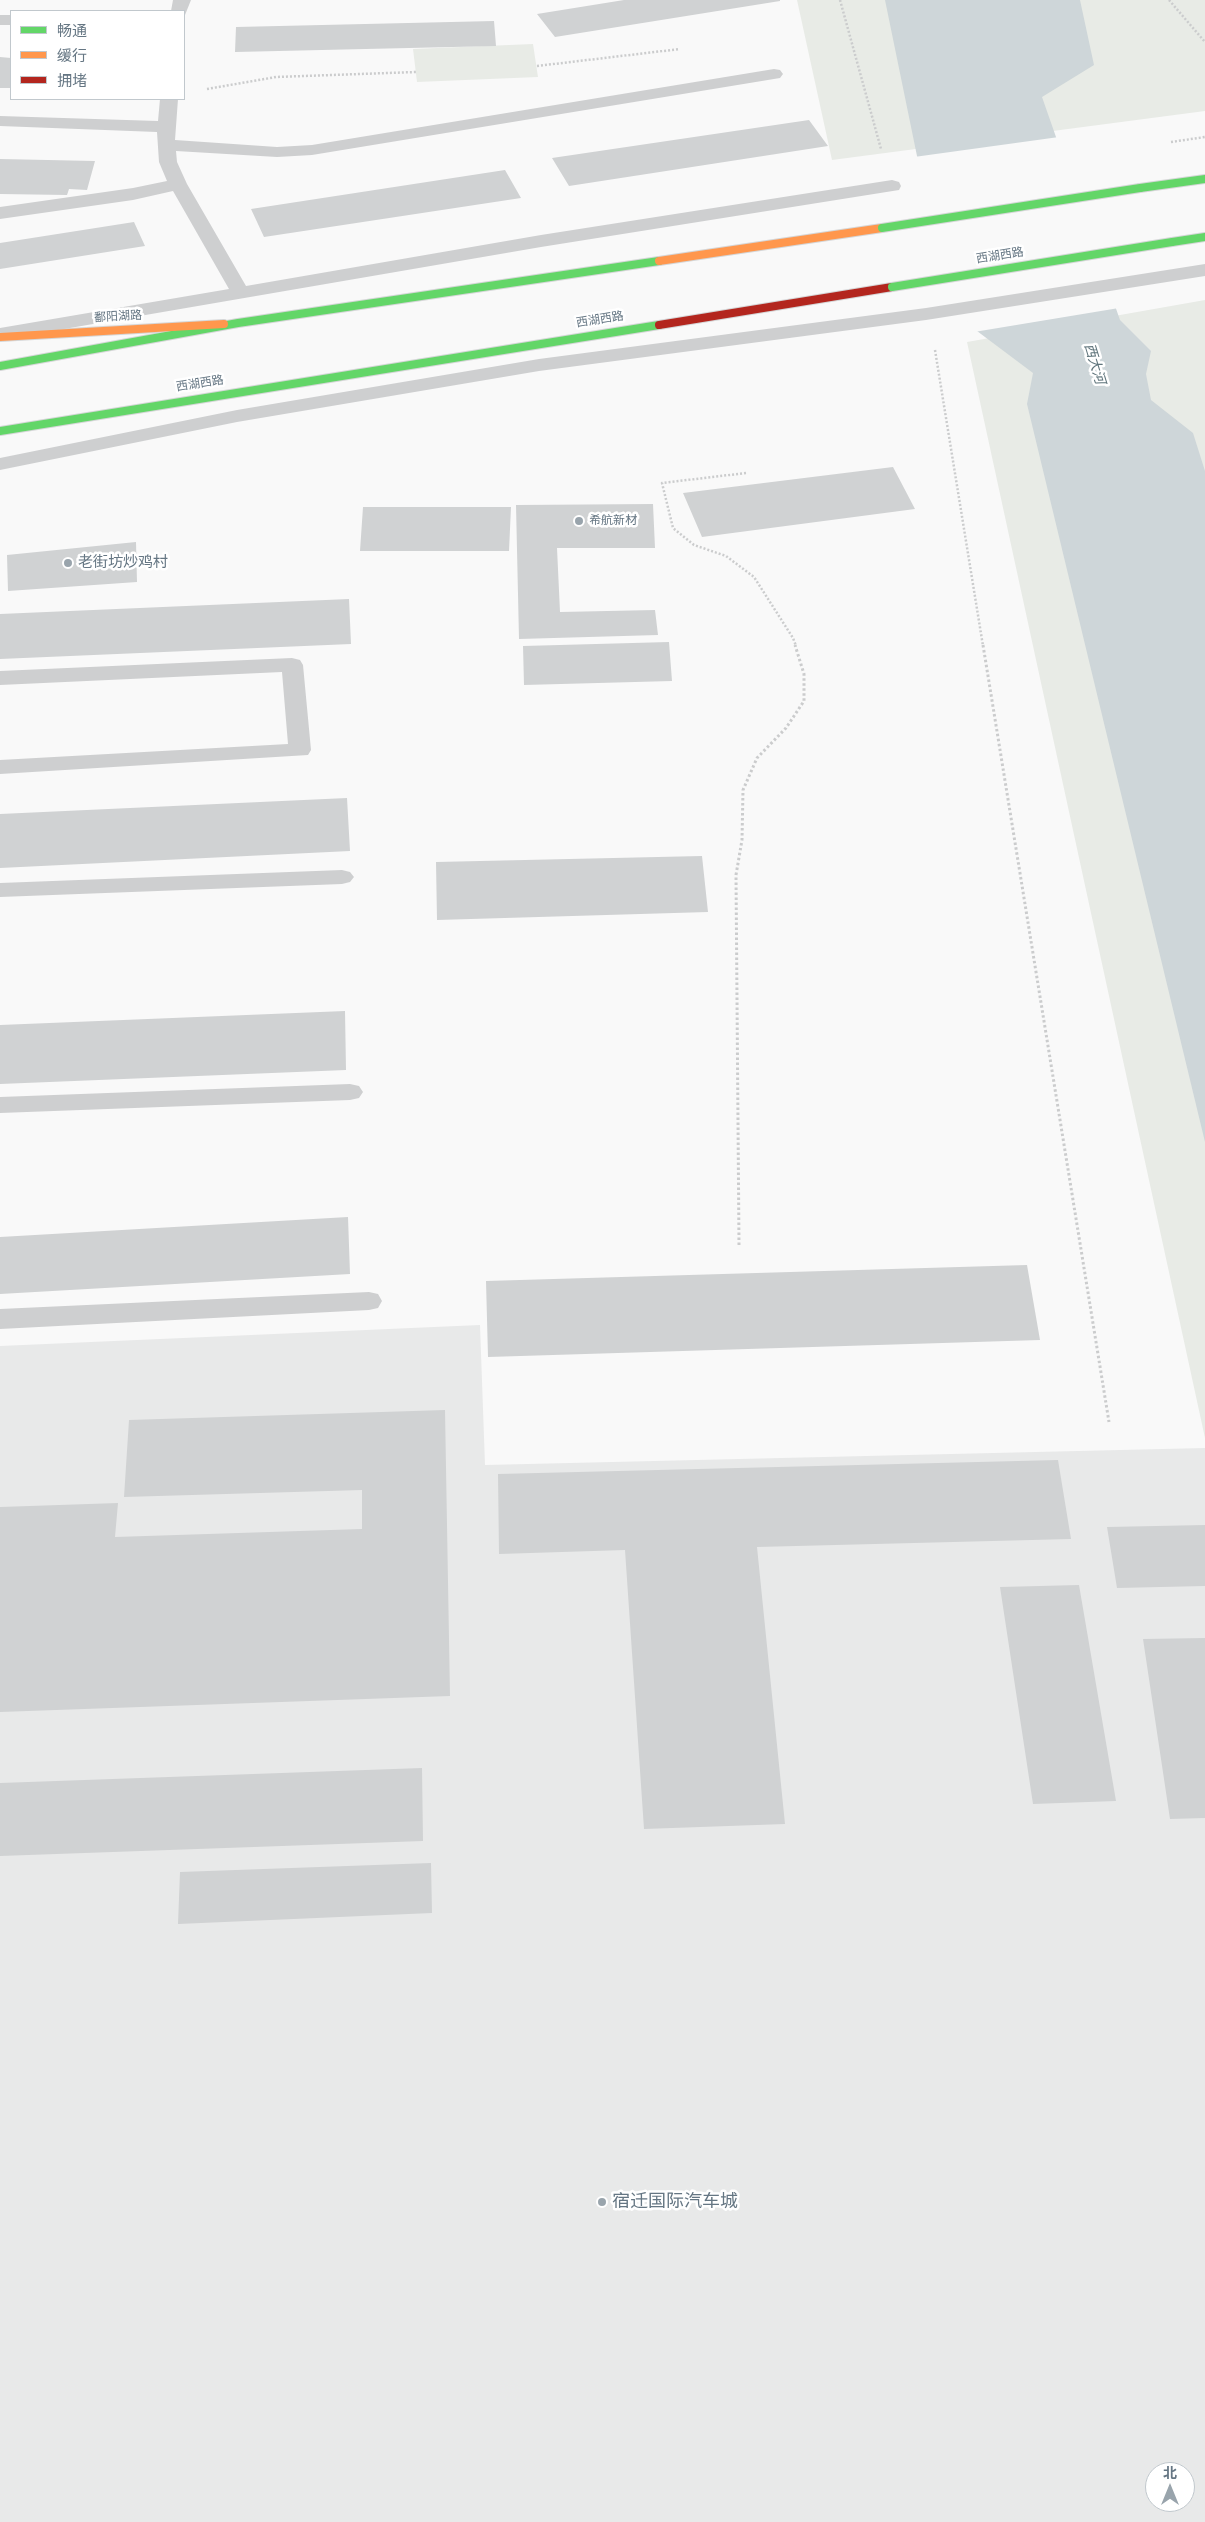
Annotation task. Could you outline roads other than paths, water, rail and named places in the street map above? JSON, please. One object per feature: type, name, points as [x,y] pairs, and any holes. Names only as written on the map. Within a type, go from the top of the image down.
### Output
[{"type":"main road","points":[[0,366],[238,324],[1205,179]]},
{"type":"main road","name":"西湖西路","points":[[0,431],[1205,237]]},
{"type":"main road","name":"鄱阳湖路","points":[[0,336],[238,324]]},
{"type":"lane","points":[[166,145],[277,152],[312,150],[774,74]]},
{"type":"lane","points":[[169,100],[166,127],[168,162],[178,184],[240,292]]},
{"type":"lane","points":[[0,122],[166,127]]},
{"type":"lane","points":[[0,213],[133,194],[178,184]]},
{"type":"lane","points":[[0,336],[240,292],[892,186]]},
{"type":"lane","points":[[0,464],[238,416],[539,365],[928,313],[1205,270]]},
{"type":"lane","points":[[0,678],[292,665],[300,750],[0,767]]},
{"type":"lane","points":[[0,890],[342,877]]},
{"type":"lane","points":[[0,1105],[350,1092]]},
{"type":"lane","points":[[0,1319],[369,1301]]},
{"type":"water","name":"西大河","points":[[885,0],[1080,0],[1094,65],[1042,97],[1120,320],[1151,351],[1146,374],[1151,400],[1193,433],[1205,471],[1205,1142],[1027,404],[1033,373],[973,328],[917,156]]},
{"type":"place","name":"希航新材","points":[[579,521]]},
{"type":"place","name":"老街坊炒鸡村","points":[[68,563]]},
{"type":"place","name":"宿迁国际汽车城","points":[[602,2202]]}]
